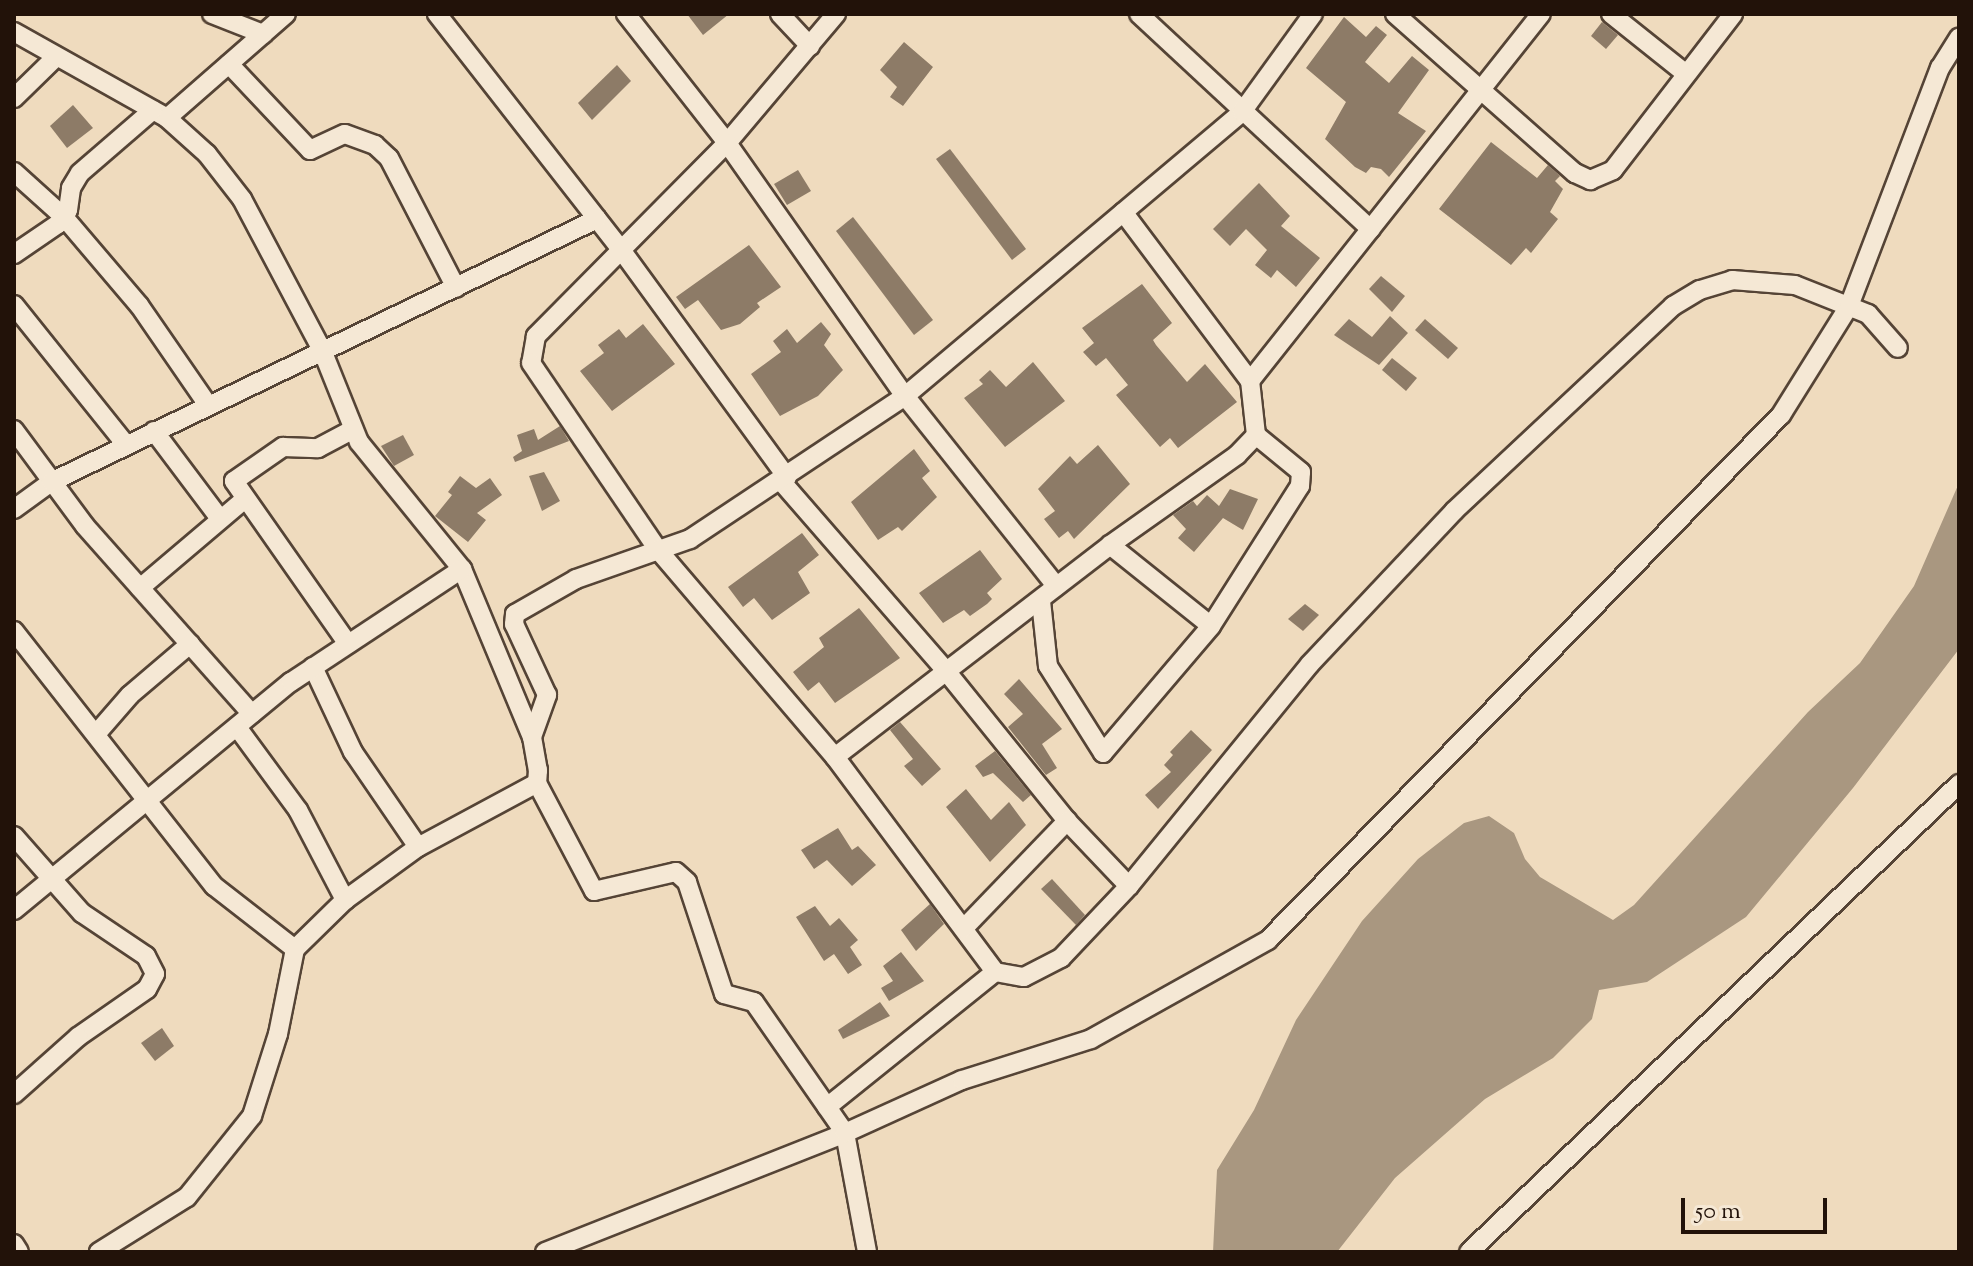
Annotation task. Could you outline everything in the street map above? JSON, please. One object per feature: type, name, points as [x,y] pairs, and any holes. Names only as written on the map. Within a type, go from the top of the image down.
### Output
[{"type":"street","points":[[212,14],[263,34]]},
{"type":"street","points":[[14,254],[64,217],[80,173],[229,64],[286,14]]},
{"type":"street","points":[[437,14],[622,251],[784,479],[946,671],[1067,821],[1129,886]]},
{"type":"street","points":[[626,14],[727,143],[905,396],[1056,586]]},
{"type":"street","points":[[780,14],[810,46]]},
{"type":"street","points":[[836,14],[727,143],[536,336],[531,363],[659,551],[835,757],[995,972],[1024,977],[1061,958],[1129,886],[1310,664],[1454,511],[1673,306],[1700,290],[1732,280],[1795,285],[1868,314],[1898,348]]},
{"type":"street","points":[[1139,14],[1370,229]]},
{"type":"street","points":[[532,737],[547,695],[514,624],[515,614],[576,579],[690,539],[905,396],[1242,112],[1313,14]]},
{"type":"street","points":[[1395,14],[1575,173],[1590,180],[1613,170],[1733,14]]},
{"type":"street","points":[[1250,381],[1541,14]]},
{"type":"street","points":[[1611,14],[1685,73]]},
{"type":"street","points":[[14,32],[160,114],[207,154],[242,199],[322,350],[353,429],[370,460],[462,569],[532,737],[537,783],[594,891],[681,874],[724,994],[754,1002],[845,1133],[867,1252]]},
{"type":"street","points":[[545,1252],[845,1133],[962,1080],[1091,1039],[1268,940],[1781,415],[1849,306],[1940,68],[1959,38]]},
{"type":"street","points":[[14,98],[56,57]]},
{"type":"street","points":[[229,64],[310,150],[345,134],[375,145],[389,158],[456,288]]},
{"type":"street","points":[[14,172],[64,217],[139,305],[208,405]]},
{"type":"street","points":[[1041,601],[1048,666],[1103,753],[1211,626],[1303,477],[1256,435],[1250,381],[1123,212]]},
{"type":"street","points":[[14,509],[51,482],[597,219]]},
{"type":"street","points":[[14,305],[126,445]]},
{"type":"street","points":[[348,644],[234,481],[275,451],[291,445],[318,448],[353,429]]},
{"type":"street","points":[[14,430],[51,482],[252,714]]},
{"type":"street","points":[[154,431],[220,519]]},
{"type":"street","points":[[835,757],[1110,545],[1237,455],[1256,435]]},
{"type":"street","points":[[140,588],[245,499]]},
{"type":"street","points":[[1110,545],[1211,626]]},
{"type":"street","points":[[14,910],[313,667],[462,569]]},
{"type":"street","points":[[14,631],[151,800],[214,886],[295,949]]},
{"type":"street","points":[[97,733],[130,695],[190,644]]},
{"type":"street","points":[[313,667],[353,752],[418,847]]},
{"type":"street","points":[[237,727],[298,810],[345,900]]},
{"type":"street","points":[[99,1252],[187,1197],[252,1116],[278,1034],[295,949],[345,900],[418,847],[537,783]]},
{"type":"street","points":[[1469,1252],[1959,784]]},
{"type":"street","points":[[964,928],[1067,821]]},
{"type":"street","points":[[14,836],[50,881],[95,925],[146,956],[155,974],[147,989],[78,1037],[14,1094]]},
{"type":"street","points":[[827,1107],[995,972]]},
{"type":"street","points":[[14,1244],[19,1252]]},
{"type":"shaded area","points":[[1959,483],[1959,649],[1853,788],[1746,917],[1647,982],[1599,990],[1592,1019],[1553,1058],[1485,1099],[1395,1178],[1337,1252],[1213,1252],[1217,1170],[1254,1110],[1296,1020],[1362,921],[1418,859],[1464,823],[1489,816],[1514,833],[1525,859],[1540,877],[1613,920],[1634,905],[1808,712],[1860,663],[1914,586]]},
{"type":"building","points":[[687,14],[729,14],[703,35]]},
{"type":"building","points":[[1344,17],[1366,37],[1376,26],[1387,35],[1365,62],[1389,83],[1412,56],[1429,70],[1398,113],[1426,131],[1389,177],[1381,169],[1371,167],[1366,173],[1355,167],[1325,139],[1346,102],[1306,68]]},
{"type":"building","points":[[1602,22],[1618,35],[1606,49],[1591,36]]},
{"type":"building","points":[[904,42],[933,67],[903,106],[890,97],[897,87],[880,70]]},
{"type":"building","points":[[617,65],[631,81],[592,120],[578,103]]},
{"type":"building","points":[[73,105],[93,128],[67,148],[50,126]]},
{"type":"building","points":[[1491,142],[1537,178],[1548,165],[1560,176],[1555,181],[1563,189],[1550,212],[1558,219],[1531,253],[1526,248],[1511,265],[1439,209]]},
{"type":"building","points":[[950,149],[1026,249],[1012,260],[936,159]]},
{"type":"building","points":[[798,170],[811,191],[787,205],[774,184]]},
{"type":"building","points":[[1259,183],[1290,216],[1281,226],[1320,258],[1296,287],[1277,270],[1271,278],[1255,265],[1267,250],[1246,229],[1230,246],[1213,229]]},
{"type":"building","points":[[853,217],[933,320],[914,335],[836,231]]},
{"type":"building","points":[[749,245],[781,287],[757,303],[760,307],[740,324],[721,330],[698,300],[685,309],[676,297]]},
{"type":"building","points":[[1381,276],[1405,296],[1392,312],[1369,289]]},
{"type":"building","points":[[1142,284],[1172,323],[1153,340],[1156,345],[1187,382],[1205,364],[1237,402],[1178,448],[1170,438],[1160,447],[1116,395],[1128,385],[1106,358],[1096,366],[1083,352],[1094,343],[1082,328]]},
{"type":"building","points":[[1390,316],[1408,333],[1379,365],[1334,335],[1349,319],[1372,337]]},
{"type":"building","points":[[1425,319],[1458,348],[1448,359],[1415,330]]},
{"type":"building","points":[[821,322],[831,334],[824,345],[843,370],[818,396],[780,416],[751,374],[781,352],[773,341],[787,329],[797,343]]},
{"type":"building","points":[[643,324],[675,364],[612,411],[580,371],[604,353],[598,345],[619,329],[626,338]]},
{"type":"building","points":[[1392,358],[1417,378],[1406,391],[1382,370]]},
{"type":"building","points":[[1033,362],[1065,401],[1005,447],[964,398],[983,384],[979,380],[990,370],[1006,387]]},
{"type":"building","points":[[560,426],[569,441],[515,462],[513,457],[522,451],[517,435],[534,429],[538,440]]},
{"type":"building","points":[[403,435],[414,455],[394,466],[381,446]]},
{"type":"building","points":[[1098,445],[1130,484],[1074,539],[1068,531],[1059,538],[1044,519],[1055,511],[1038,489],[1070,456],[1077,464]]},
{"type":"building","points":[[914,449],[930,471],[922,478],[937,497],[902,531],[898,527],[878,540],[851,502]]},
{"type":"building","points":[[544,472],[560,501],[542,511],[529,476]]},
{"type":"building","points":[[460,476],[476,488],[490,478],[502,495],[477,513],[486,520],[468,542],[435,516],[452,495],[448,492]]},
{"type":"building","points":[[1230,489],[1258,499],[1243,530],[1223,518],[1194,552],[1178,538],[1186,529],[1173,515],[1193,501],[1197,506],[1207,495],[1219,506]]},
{"type":"building","points":[[802,533],[819,555],[798,572],[810,593],[772,620],[754,598],[743,607],[728,587]]},
{"type":"building","points":[[980,550],[1002,579],[987,593],[992,599],[970,616],[964,610],[943,623],[919,593]]},
{"type":"building","points":[[1305,604],[1319,615],[1303,631],[1288,619]]},
{"type":"building","points":[[859,608],[900,658],[835,703],[819,682],[808,691],[793,672],[824,647],[819,638]]},
{"type":"building","points":[[1019,679],[1062,729],[1042,744],[1057,768],[1046,775],[1008,727],[1023,714],[1004,694]]},
{"type":"building","points":[[900,722],[941,769],[922,786],[904,766],[913,759],[890,730]]},
{"type":"building","points":[[1191,730],[1212,750],[1158,809],[1145,795],[1171,772],[1164,765],[1173,755],[1170,752]]},
{"type":"building","points":[[995,751],[1031,795],[1023,802],[993,773],[983,777],[975,766]]},
{"type":"building","points":[[966,789],[991,820],[1009,802],[1026,825],[990,862],[946,807]]},
{"type":"building","points":[[838,828],[852,850],[858,846],[876,865],[852,886],[827,860],[814,869],[801,850]]},
{"type":"building","points":[[1052,879],[1085,915],[1076,925],[1041,889]]},
{"type":"building","points":[[930,904],[944,924],[916,951],[901,930]]},
{"type":"building","points":[[815,906],[830,926],[839,918],[858,940],[850,947],[862,965],[848,974],[834,954],[824,961],[796,917]]},
{"type":"building","points":[[901,952],[924,981],[889,1001],[881,988],[893,981],[883,966]]},
{"type":"building","points":[[880,1002],[890,1016],[843,1039],[838,1030]]},
{"type":"building","points":[[162,1028],[174,1046],[155,1061],[141,1043]]}]
